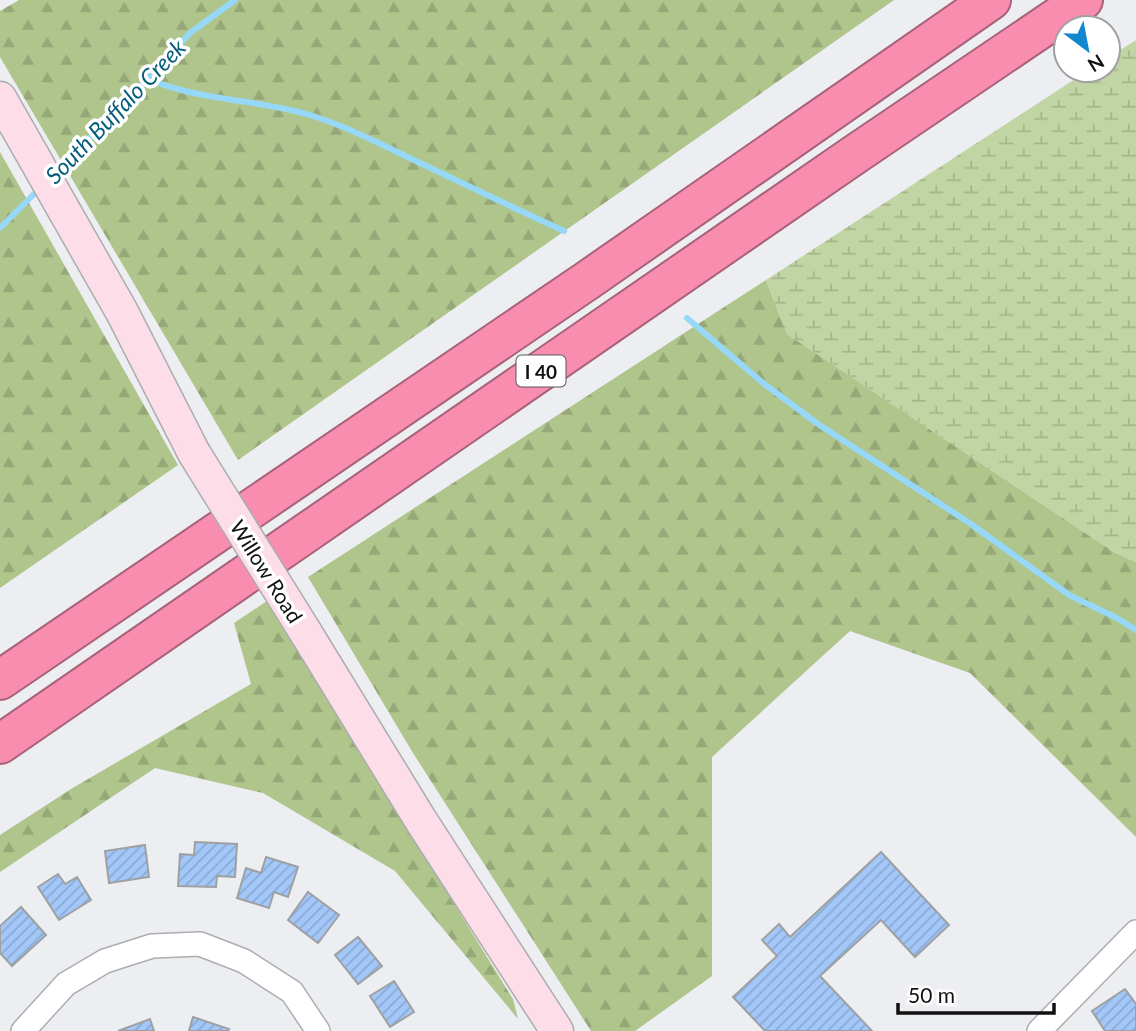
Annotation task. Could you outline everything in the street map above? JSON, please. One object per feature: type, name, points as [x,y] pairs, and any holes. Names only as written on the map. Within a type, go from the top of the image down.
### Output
[{"type":"highway","name":"I 40","points":[[0,680],[588,280],[991,0]]},
{"type":"highway","name":"I 40","points":[[0,744],[846,160],[1083,0]]},
{"type":"street","name":"Willow Road","points":[[4,105],[103,280],[194,453],[420,819],[557,1031]]},
{"type":"street","points":[[1039,1031],[1136,932]]},
{"type":"street","points":[[23,1031],[66,984],[105,961],[152,946],[200,944],[244,961],[292,992],[318,1031]]},
{"type":"green space","points":[[19,0],[894,0],[238,460],[0,57],[0,11]]},
{"type":"green space","points":[[1136,40],[1136,562],[1114,552],[787,334],[766,280],[1067,84],[1122,84],[1122,49]]},
{"type":"green space","points":[[0,152],[178,465],[0,588]]},
{"type":"green space","points":[[766,280],[787,334],[1114,552],[1136,562],[1136,837],[970,673],[850,631],[712,757],[712,976],[635,1031],[591,1031],[413,753],[308,577]]},
{"type":"green space","points":[[267,601],[513,999],[518,1019],[395,871],[263,793],[155,768],[0,872],[0,835],[71,789],[251,684],[234,623]]},
{"type":"building","points":[[195,842],[237,844],[235,877],[217,876],[216,887],[178,886],[180,854],[194,855]]},
{"type":"building","points":[[145,845],[149,877],[109,883],[105,851]]},
{"type":"building","points":[[881,852],[949,925],[915,957],[881,920],[820,976],[872,1031],[765,1031],[733,997],[777,956],[762,940],[779,924],[790,937]]},
{"type":"building","points":[[266,857],[298,867],[288,897],[274,892],[269,908],[237,898],[246,868],[261,873]]},
{"type":"building","points":[[58,874],[65,884],[77,877],[91,900],[59,920],[38,887]]},
{"type":"building","points":[[308,892],[339,915],[318,943],[288,920]]},
{"type":"building","points":[[21,907],[46,935],[12,966],[0,953],[0,926]]},
{"type":"building","points":[[358,937],[382,966],[358,984],[335,955]]},
{"type":"building","points":[[394,981],[414,1012],[390,1027],[370,996]]},
{"type":"building","points":[[1125,989],[1136,1004],[1136,1031],[1105,1031],[1092,1011]]},
{"type":"building","points":[[193,1017],[229,1029],[189,1031]]},
{"type":"building","points":[[150,1019],[154,1031],[118,1031]]},
{"type":"waterway","name":"South Buffalo Creek","points":[[53,175],[190,33],[235,0]]},
{"type":"waterway","points":[[148,79],[188,92],[270,106],[323,119],[564,231]]},
{"type":"waterway","name":"South Buffalo Creek","points":[[0,228],[40,188]]},
{"type":"waterway","points":[[687,318],[763,383],[818,424],[971,524],[1069,595],[1136,630]]}]
